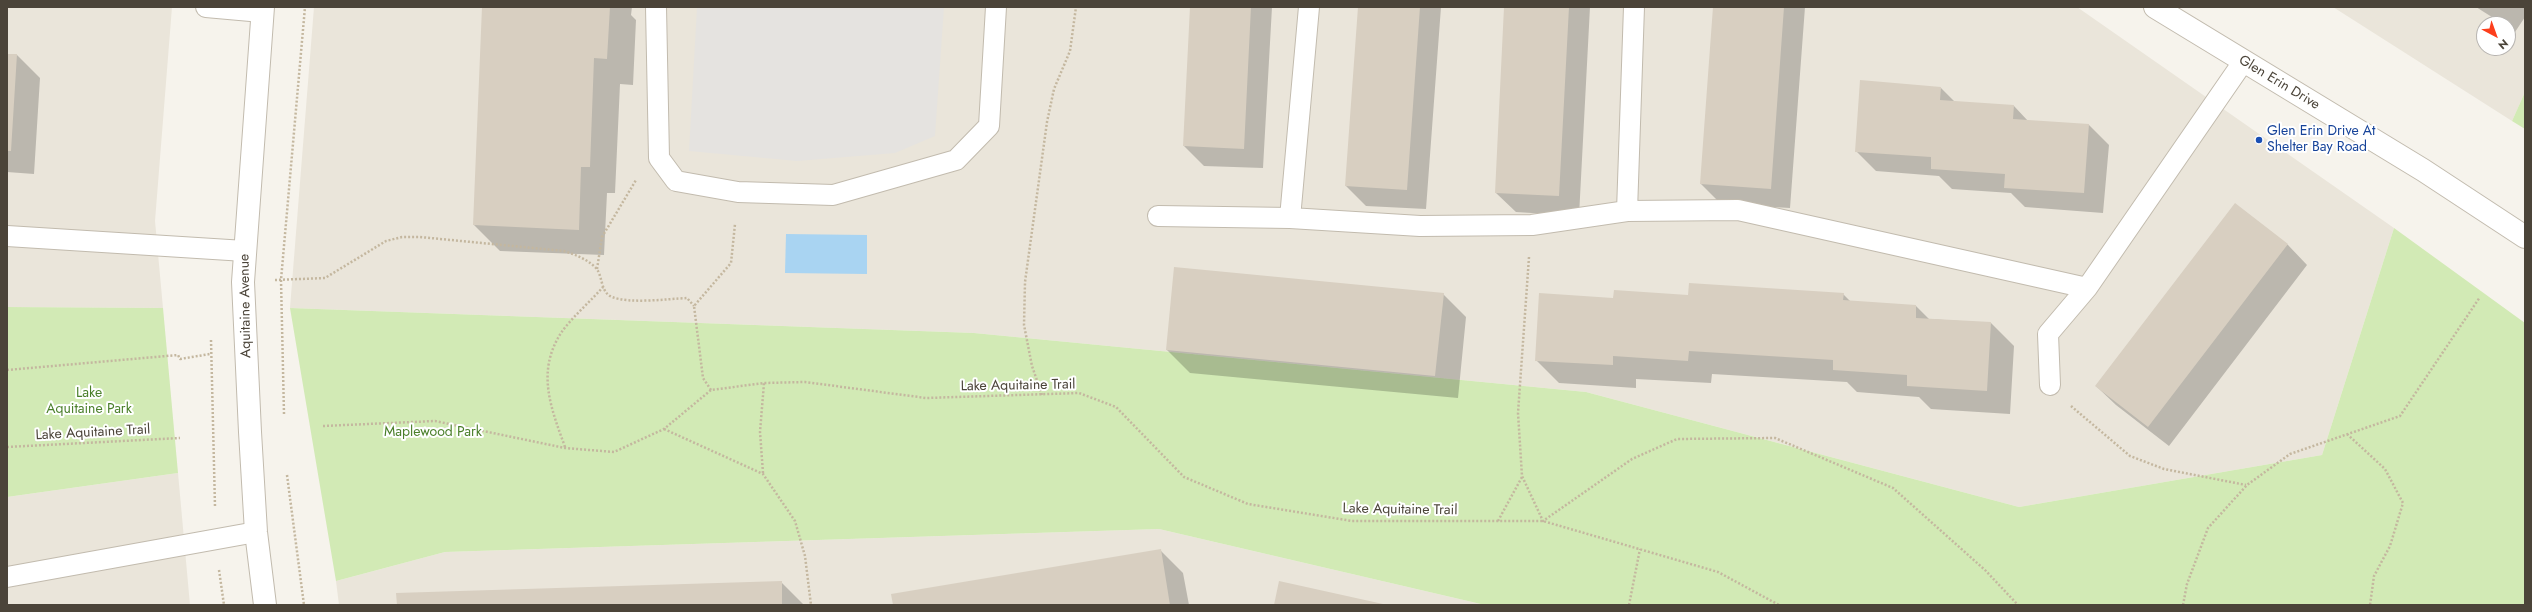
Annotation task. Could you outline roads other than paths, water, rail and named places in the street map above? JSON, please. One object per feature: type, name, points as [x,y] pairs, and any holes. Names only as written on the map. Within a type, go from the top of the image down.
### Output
[{"type":"street","name":"Glen Erin Drive","points":[[2155,7],[2243,62],[2423,170],[2525,237]]},
{"type":"street","name":"Aquitaine Avenue","points":[[262,9],[243,282],[256,532],[265,605]]},
{"type":"lane","points":[[206,7],[262,9]]},
{"type":"lane","points":[[656,7],[659,158],[676,180],[738,192],[833,195],[956,160],[989,126],[996,7]]},
{"type":"lane","points":[[1290,218],[1309,7]]},
{"type":"lane","points":[[1627,211],[1634,7]]},
{"type":"lane","points":[[2050,385],[2048,334],[2087,288],[2243,62]]},
{"type":"lane","points":[[1158,216],[1290,218],[1420,226],[1532,224],[1627,211],[1738,210],[2087,288]]},
{"type":"lane","points":[[7,236],[245,252]]},
{"type":"lane","points":[[7,577],[256,532]]},
{"type":"water","points":[[786,234],[867,235],[867,274],[785,273]]},
{"type":"place","name":"Glen Erin Drive At Shelter Bay Road","points":[[2259,140]]},
{"type":"park label","name":"Lake Aquitaine Park","points":[[89,402]]},
{"type":"park label","name":"Maplewood Park","points":[[433,433]]}]
